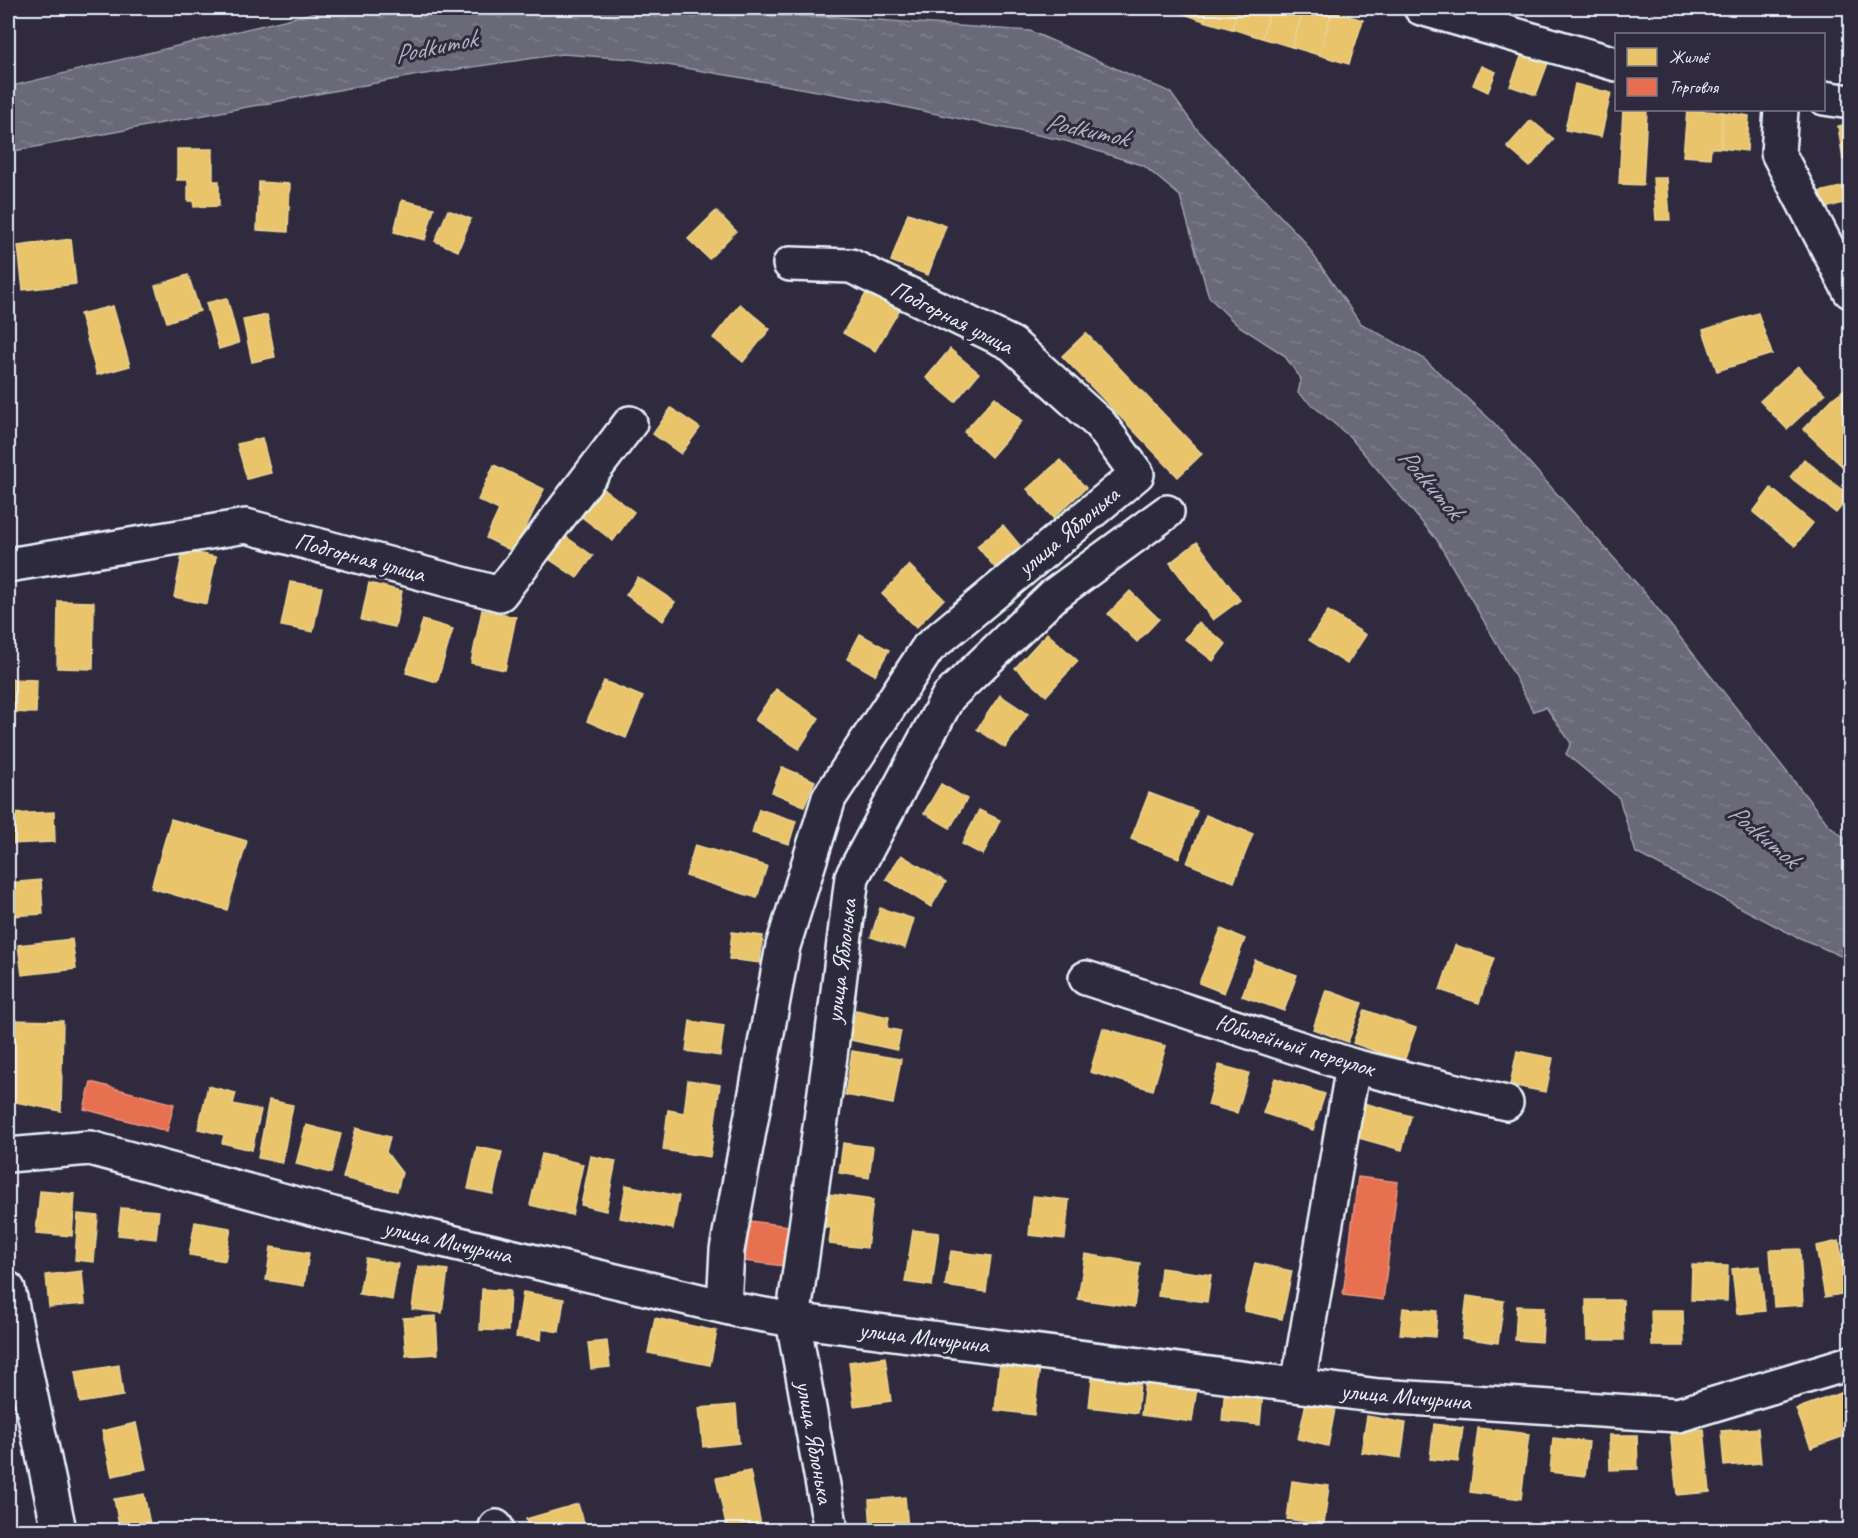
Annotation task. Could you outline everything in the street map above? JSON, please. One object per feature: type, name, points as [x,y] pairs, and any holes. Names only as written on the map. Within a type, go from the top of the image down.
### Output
[{"type":"street","points":[[1437,10],[1615,63]]},
{"type":"street","points":[[1825,98],[1851,102]]},
{"type":"street","points":[[1781,111],[1778,153],[1851,291]]},
{"type":"street","name":"Подгорная улица","points":[[790,264],[851,266],[1012,344],[1100,424],[1137,474]]},
{"type":"street","name":"Подгорная улица","points":[[8,565],[246,526],[500,594],[630,423]]},
{"type":"street","name":"улица Яблонька","points":[[724,1306],[727,1250],[783,946],[829,798],[928,648],[1137,474]]},
{"type":"street","name":"улица Яблонька","points":[[831,1530],[793,1320],[830,1056],[852,877],[948,697],[1054,595],[1167,512]]},
{"type":"street","name":"Юбилейный переулок","points":[[1086,978],[1353,1066],[1506,1103]]},
{"type":"street","points":[[1298,1385],[1353,1066]]},
{"type":"street","name":"улица Мичурина","points":[[8,1155],[90,1149],[333,1214],[724,1306],[793,1320],[1379,1396],[1678,1415],[1851,1363]]},
{"type":"street","points":[[8,1289],[59,1530]]},
{"type":"water","name":"Podkumok","points":[[333,8],[684,8],[711,14],[836,17],[1030,31],[1170,92],[1196,128],[1303,240],[1360,323],[1423,358],[1494,423],[1645,593],[1828,824],[1850,843],[1850,960],[1791,934],[1636,853],[1619,798],[1566,754],[1571,743],[1546,707],[1533,711],[1437,540],[1350,437],[1298,393],[1301,379],[1284,355],[1236,324],[1209,297],[1180,196],[1144,166],[1066,141],[885,103],[632,59],[562,54],[418,75],[8,152],[8,87]]},
{"type":"building: Жильё","points":[[1168,8],[1208,8],[1204,21]]},
{"type":"building: Жильё","points":[[1208,8],[1238,8],[1232,29],[1204,21]]},
{"type":"building: Жильё","points":[[1238,8],[1271,8],[1262,38],[1232,29]]},
{"type":"building: Жильё","points":[[1271,8],[1304,8],[1292,47],[1262,38]]},
{"type":"building: Жильё","points":[[1304,8],[1332,11],[1319,55],[1292,47]]},
{"type":"building: Жильё","points":[[1332,11],[1363,20],[1349,64],[1319,55]]},
{"type":"building: Жильё","points":[[1522,54],[1548,63],[1536,95],[1510,86]]},
{"type":"building: Жильё","points":[[1481,66],[1496,72],[1488,92],[1473,85]]},
{"type":"building: Жильё","points":[[1575,84],[1611,93],[1601,137],[1565,130]]},
{"type":"building: Жильё","points":[[1623,111],[1647,111],[1643,185],[1619,184]]},
{"type":"building: Жильё","points":[[1687,111],[1723,112],[1721,148],[1711,148],[1710,158],[1683,156]]},
{"type":"building: Жильё","points":[[1723,112],[1749,116],[1747,151],[1721,148]]},
{"type":"building: Жильё","points":[[1531,120],[1554,139],[1530,167],[1507,147]]},
{"type":"building: Жильё","points":[[1850,124],[1850,159],[1843,160],[1838,126]]},
{"type":"building: Жильё","points":[[177,149],[213,149],[213,181],[219,181],[219,206],[194,207],[193,201],[188,201],[188,180],[177,180]]},
{"type":"building: Жильё","points":[[1653,178],[1667,178],[1670,220],[1656,220]]},
{"type":"building: Жильё","points":[[259,182],[290,184],[288,232],[257,230]]},
{"type":"building: Жильё","points":[[1850,185],[1850,201],[1815,211],[1810,194]]},
{"type":"building: Жильё","points":[[402,200],[434,208],[425,240],[394,232]]},
{"type":"building: Жильё","points":[[448,210],[471,219],[458,251],[435,241]]},
{"type":"building: Жильё","points":[[716,211],[736,231],[709,259],[688,239]]},
{"type":"building: Жильё","points":[[908,213],[946,226],[928,275],[891,261]]},
{"type":"building: Жильё","points":[[71,239],[76,284],[23,290],[18,246]]},
{"type":"building: Жильё","points":[[188,275],[200,311],[167,322],[155,286]]},
{"type":"building: Жильё","points":[[871,285],[903,304],[875,351],[843,333]]},
{"type":"building: Жильё","points":[[227,298],[239,343],[219,349],[206,303]]},
{"type":"building: Жильё","points":[[740,304],[770,329],[743,362],[713,338]]},
{"type":"building: Жильё","points":[[113,306],[130,366],[97,375],[80,314]]},
{"type":"building: Жильё","points":[[1758,313],[1772,354],[1717,371],[1703,330]]},
{"type":"building: Жильё","points":[[267,315],[275,357],[252,362],[243,320]]},
{"type":"building: Жильё","points":[[1086,333],[1202,454],[1178,477],[1062,356]]},
{"type":"building: Жильё","points":[[950,349],[979,373],[955,402],[926,378]]},
{"type":"building: Жильё","points":[[1798,366],[1825,394],[1787,429],[1760,401]]},
{"type":"building: Жильё","points":[[1850,385],[1850,461],[1844,468],[1803,429],[1833,398]]},
{"type":"building: Жильё","points":[[995,397],[1022,421],[991,457],[964,432]]},
{"type":"building: Жильё","points":[[671,408],[700,428],[681,454],[653,434]]},
{"type":"building: Жильё","points":[[262,438],[271,473],[247,479],[237,444]]},
{"type":"building: Жильё","points":[[1804,459],[1850,496],[1836,513],[1790,477]]},
{"type":"building: Жильё","points":[[1060,460],[1086,488],[1053,518],[1027,489]]},
{"type":"building: Жильё","points":[[494,465],[544,489],[514,552],[486,538],[499,510],[478,500]]},
{"type":"building: Жильё","points":[[600,486],[634,512],[613,541],[578,514]]},
{"type":"building: Жильё","points":[[1771,488],[1813,523],[1795,546],[1753,512]]},
{"type":"building: Жильё","points":[[1003,525],[1022,548],[996,569],[977,546]]},
{"type":"building: Жильё","points":[[562,534],[593,556],[577,578],[546,557]]},
{"type":"building: Жильё","points":[[1197,542],[1240,600],[1213,620],[1170,563]]},
{"type":"building: Жильё","points":[[183,550],[216,557],[207,604],[174,597]]},
{"type":"building: Жильё","points":[[909,565],[944,599],[916,628],[882,594]]},
{"type":"building: Жильё","points":[[638,577],[675,602],[663,621],[626,595]]},
{"type":"building: Жильё","points":[[290,582],[322,587],[313,632],[281,626]]},
{"type":"building: Жильё","points":[[369,583],[402,591],[395,627],[361,620]]},
{"type":"building: Жильё","points":[[1130,591],[1159,619],[1137,642],[1108,614]]},
{"type":"building: Жильё","points":[[58,601],[94,602],[93,669],[57,668]]},
{"type":"building: Жильё","points":[[482,610],[516,617],[505,670],[471,663]]},
{"type":"building: Жильё","points":[[1328,611],[1366,635],[1347,664],[1309,640]]},
{"type":"building: Жильё","points":[[423,620],[453,629],[437,682],[406,673]]},
{"type":"building: Жильё","points":[[1198,622],[1226,644],[1213,661],[1185,639]]},
{"type":"building: Жильё","points":[[1047,633],[1078,661],[1046,696],[1015,668]]},
{"type":"building: Жильё","points":[[860,634],[889,650],[875,675],[847,659]]},
{"type":"building: Жильё","points":[[8,679],[37,680],[36,713],[8,712]]},
{"type":"building: Жильё","points":[[604,681],[643,697],[626,738],[587,721]]},
{"type":"building: Жильё","points":[[776,689],[819,718],[799,749],[755,720]]},
{"type":"building: Жильё","points":[[1000,695],[1028,714],[1005,748],[977,729]]},
{"type":"building: Жильё","points":[[782,767],[815,781],[804,806],[772,792]]},
{"type":"building: Жильё","points":[[941,784],[967,799],[950,828],[924,813]]},
{"type":"building: Жильё","points":[[1149,793],[1197,811],[1179,858],[1131,839]]},
{"type":"building: Жильё","points":[[759,809],[796,821],[789,844],[752,833]]},
{"type":"building: Жильё","points":[[979,810],[1000,820],[983,855],[962,844]]},
{"type":"building: Жильё","points":[[54,812],[55,842],[8,844],[8,814]]},
{"type":"building: Жильё","points":[[1206,815],[1253,834],[1234,882],[1187,863]]},
{"type":"building: Жильё","points":[[171,819],[247,841],[227,910],[151,888]]},
{"type":"building: Жильё","points":[[695,845],[767,866],[757,898],[686,876]]},
{"type":"building: Жильё","points":[[901,855],[946,882],[931,907],[886,879]]},
{"type":"building: Жильё","points":[[41,880],[43,914],[8,916],[8,883]]},
{"type":"building: Жильё","points":[[880,908],[914,919],[905,948],[871,937]]},
{"type":"building: Жильё","points":[[1221,929],[1245,939],[1224,993],[1199,983]]},
{"type":"building: Жильё","points":[[732,932],[763,936],[760,963],[729,959]]},
{"type":"building: Жильё","points":[[72,939],[76,969],[22,975],[18,945]]},
{"type":"building: Жильё","points":[[1455,945],[1494,958],[1479,1003],[1440,990]]},
{"type":"building: Жильё","points":[[1255,960],[1297,975],[1284,1011],[1242,996]]},
{"type":"building: Жильё","points":[[1326,990],[1362,1003],[1348,1042],[1313,1029]]},
{"type":"building: Жильё","points":[[856,1010],[889,1017],[887,1028],[901,1031],[897,1050],[850,1040]]},
{"type":"building: Жильё","points":[[1365,1010],[1416,1028],[1404,1061],[1353,1043]]},
{"type":"building: Жильё","points":[[8,1020],[63,1021],[61,1111],[10,1101]]},
{"type":"building: Жильё","points":[[690,1021],[724,1026],[720,1056],[686,1051]]},
{"type":"building: Жильё","points":[[1103,1028],[1166,1046],[1153,1090],[1090,1072]]},
{"type":"building: Жильё","points":[[852,1051],[901,1059],[893,1104],[845,1095]]},
{"type":"building: Жильё","points":[[1517,1051],[1553,1058],[1546,1092],[1510,1085]]},
{"type":"building: Жильё","points":[[1219,1065],[1249,1073],[1237,1113],[1208,1105]]},
{"type":"building: Жильё","points":[[1275,1078],[1325,1094],[1313,1130],[1263,1113]]},
{"type":"building: Жильё","points":[[688,1080],[720,1085],[710,1157],[663,1150],[668,1110],[684,1113]]},
{"type":"building: Жильё","points":[[208,1086],[236,1093],[233,1104],[261,1110],[252,1150],[222,1143],[224,1135],[198,1129]]},
{"type":"building: Жильё","points":[[269,1100],[293,1105],[282,1163],[258,1158]]},
{"type":"building: Жильё","points":[[1364,1103],[1411,1116],[1402,1150],[1355,1137]]},
{"type":"building: Жильё","points":[[306,1125],[341,1134],[331,1173],[296,1164]]},
{"type":"building: Жильё","points":[[356,1128],[390,1137],[386,1152],[402,1173],[397,1191],[343,1178]]},
{"type":"building: Жильё","points":[[843,1143],[873,1147],[869,1178],[839,1173]]},
{"type":"building: Жильё","points":[[477,1147],[502,1152],[493,1194],[468,1189]]},
{"type":"building: Жильё","points":[[542,1154],[583,1164],[572,1215],[530,1205]]},
{"type":"building: Жильё","points":[[591,1156],[616,1161],[606,1211],[581,1205]]},
{"type":"building: Жильё","points":[[626,1185],[679,1196],[673,1229],[620,1218]]},
{"type":"building: Жильё","points":[[40,1191],[75,1194],[72,1236],[36,1233]]},
{"type":"building: Жильё","points":[[821,1193],[873,1200],[867,1248],[829,1244],[831,1228],[817,1226]]},
{"type":"building: Жильё","points":[[1033,1196],[1069,1200],[1065,1239],[1029,1235]]},
{"type":"building: Жильё","points":[[121,1208],[159,1211],[156,1239],[118,1235]]},
{"type":"building: Жильё","points":[[78,1214],[98,1216],[94,1262],[75,1260]]},
{"type":"building: Жильё","points":[[195,1222],[231,1228],[225,1261],[189,1255]]},
{"type":"building: Жильё","points":[[913,1230],[939,1233],[932,1286],[905,1282]]},
{"type":"building: Жильё","points":[[1839,1241],[1848,1293],[1825,1297],[1816,1246]]},
{"type":"building: Жильё","points":[[271,1247],[309,1253],[304,1286],[266,1280]]},
{"type":"building: Жильё","points":[[1800,1249],[1803,1305],[1774,1307],[1770,1250]]},
{"type":"building: Жильё","points":[[951,1251],[991,1256],[986,1292],[945,1286]]},
{"type":"building: Жильё","points":[[1085,1254],[1140,1263],[1134,1307],[1078,1299]]},
{"type":"building: Жильё","points":[[366,1258],[398,1264],[392,1300],[359,1294]]},
{"type":"building: Жильё","points":[[1255,1263],[1292,1271],[1282,1319],[1244,1311]]},
{"type":"building: Жильё","points":[[1692,1265],[1728,1266],[1727,1301],[1691,1300]]},
{"type":"building: Жильё","points":[[418,1266],[448,1270],[442,1313],[412,1309]]},
{"type":"building: Жильё","points":[[1760,1266],[1765,1311],[1737,1314],[1732,1269]]},
{"type":"building: Жильё","points":[[1161,1268],[1211,1275],[1207,1302],[1158,1296]]},
{"type":"building: Жильё","points":[[82,1271],[85,1304],[49,1307],[46,1275]]},
{"type":"building: Жильё","points":[[482,1289],[510,1291],[508,1331],[480,1330]]},
{"type":"building: Жильё","points":[[523,1292],[564,1299],[559,1332],[542,1329],[541,1340],[516,1337]]},
{"type":"building: Жильё","points":[[1467,1296],[1504,1301],[1498,1343],[1462,1338]]},
{"type":"building: Жильё","points":[[1586,1300],[1623,1300],[1624,1340],[1587,1340]]},
{"type":"building: Жильё","points":[[1517,1306],[1544,1307],[1542,1342],[1515,1340]]},
{"type":"building: Жильё","points":[[1403,1308],[1437,1311],[1435,1337],[1400,1334]]},
{"type":"building: Жильё","points":[[1651,1310],[1683,1310],[1684,1346],[1652,1346]]},
{"type":"building: Жильё","points":[[436,1316],[438,1354],[406,1356],[403,1318]]},
{"type":"building: Жильё","points":[[655,1318],[717,1331],[710,1365],[648,1353]]},
{"type":"building: Жильё","points":[[607,1341],[610,1367],[591,1369],[588,1343]]},
{"type":"building: Жильё","points":[[885,1357],[891,1401],[854,1406],[849,1362]]},
{"type":"building: Жильё","points":[[1000,1362],[1040,1366],[1034,1415],[995,1410]]},
{"type":"building: Жильё","points":[[119,1365],[123,1396],[80,1403],[75,1372]]},
{"type":"building: Жильё","points":[[1093,1369],[1141,1374],[1137,1413],[1089,1407]]},
{"type":"building: Жильё","points":[[1146,1374],[1198,1381],[1192,1422],[1141,1415]]},
{"type":"building: Жильё","points":[[1225,1387],[1263,1391],[1260,1425],[1222,1421]]},
{"type":"building: Жильё","points":[[1843,1392],[1850,1413],[1850,1434],[1811,1448],[1796,1409]]},
{"type":"building: Жильё","points":[[1306,1403],[1335,1409],[1328,1446],[1298,1439]]},
{"type":"building: Жильё","points":[[736,1405],[739,1443],[703,1447],[699,1408]]},
{"type":"building: Жильё","points":[[1367,1416],[1406,1423],[1401,1458],[1361,1452]]},
{"type":"building: Жильё","points":[[136,1423],[146,1469],[112,1476],[102,1431]]},
{"type":"building: Жильё","points":[[1434,1424],[1463,1428],[1458,1462],[1430,1459]]},
{"type":"building: Жильё","points":[[1478,1428],[1529,1434],[1521,1499],[1470,1492]]},
{"type":"building: Жильё","points":[[1758,1428],[1761,1463],[1724,1466],[1721,1431]]},
{"type":"building: Жильё","points":[[1704,1429],[1710,1492],[1677,1495],[1670,1431]]},
{"type":"building: Жильё","points":[[1609,1435],[1637,1435],[1638,1469],[1610,1470]]},
{"type":"building: Жильё","points":[[1553,1438],[1589,1442],[1585,1476],[1550,1472]]},
{"type":"building: Жильё","points":[[750,1471],[762,1530],[727,1530],[716,1478]]},
{"type":"building: Жильё","points":[[1292,1481],[1329,1486],[1324,1524],[1287,1519]]},
{"type":"building: Жильё","points":[[144,1494],[151,1530],[120,1530],[114,1499]]},
{"type":"building: Жильё","points":[[905,1497],[908,1527],[871,1530],[869,1500]]},
{"type":"building: Жильё","points":[[578,1504],[586,1530],[529,1530],[526,1519]]},
{"type":"building: Торговля","points":[[91,1082],[174,1104],[167,1131],[84,1109]]},
{"type":"building: Торговля","points":[[1358,1177],[1398,1182],[1383,1300],[1343,1295]]},
{"type":"building: Торговля","points":[[750,1221],[797,1227],[791,1267],[745,1261]]}]
